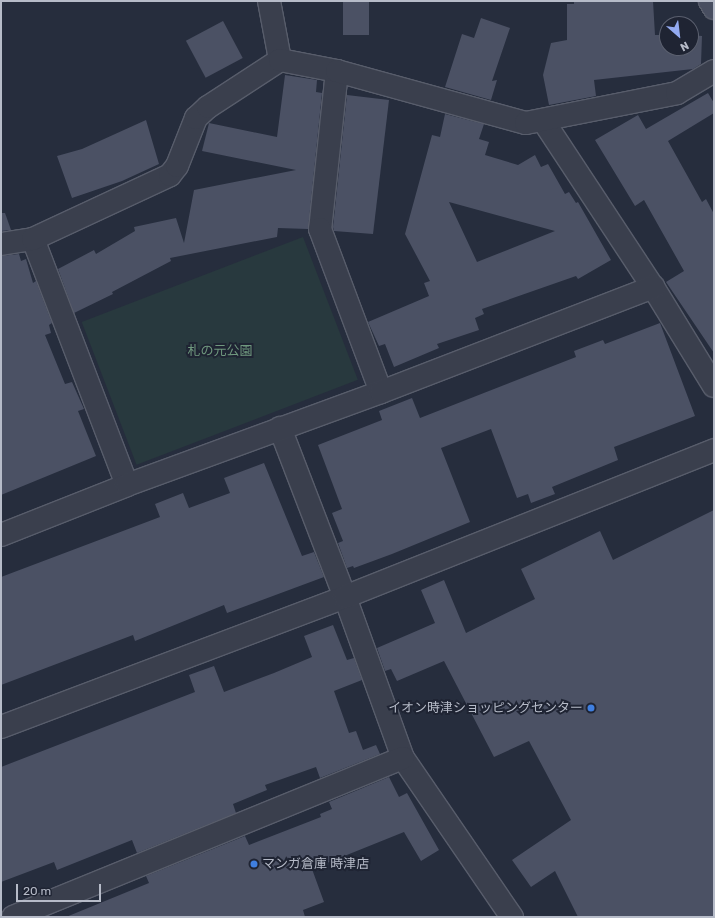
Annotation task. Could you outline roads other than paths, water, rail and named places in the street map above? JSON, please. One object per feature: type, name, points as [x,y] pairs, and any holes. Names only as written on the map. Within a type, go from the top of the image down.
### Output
[{"type":"street","points":[[269,1],[280,60]]},
{"type":"street","points":[[710,1],[714,8]]},
{"type":"street","points":[[1,244],[33,239],[170,175],[177,166],[196,118],[208,107],[280,60],[337,71],[509,120],[526,123],[544,122],[677,93],[714,71]]},
{"type":"street","points":[[337,71],[320,229],[381,392]]},
{"type":"street","points":[[544,122],[653,287],[714,386]]},
{"type":"street","points":[[33,239],[127,485]]},
{"type":"street","points":[[1,536],[127,485],[381,392],[653,287]]},
{"type":"street","points":[[280,428],[345,596],[403,758],[512,917]]},
{"type":"street","points":[[1,727],[345,596],[714,450]]},
{"type":"street","points":[[12,917],[403,758]]},
{"type":"place","name":"イオン時津ショッピングセンター","points":[[591,708]]},
{"type":"place","name":"マンガ倉庫 時津店","points":[[254,864]]},
{"type":"park label","name":"札の元公園","points":[[220,351]]}]
